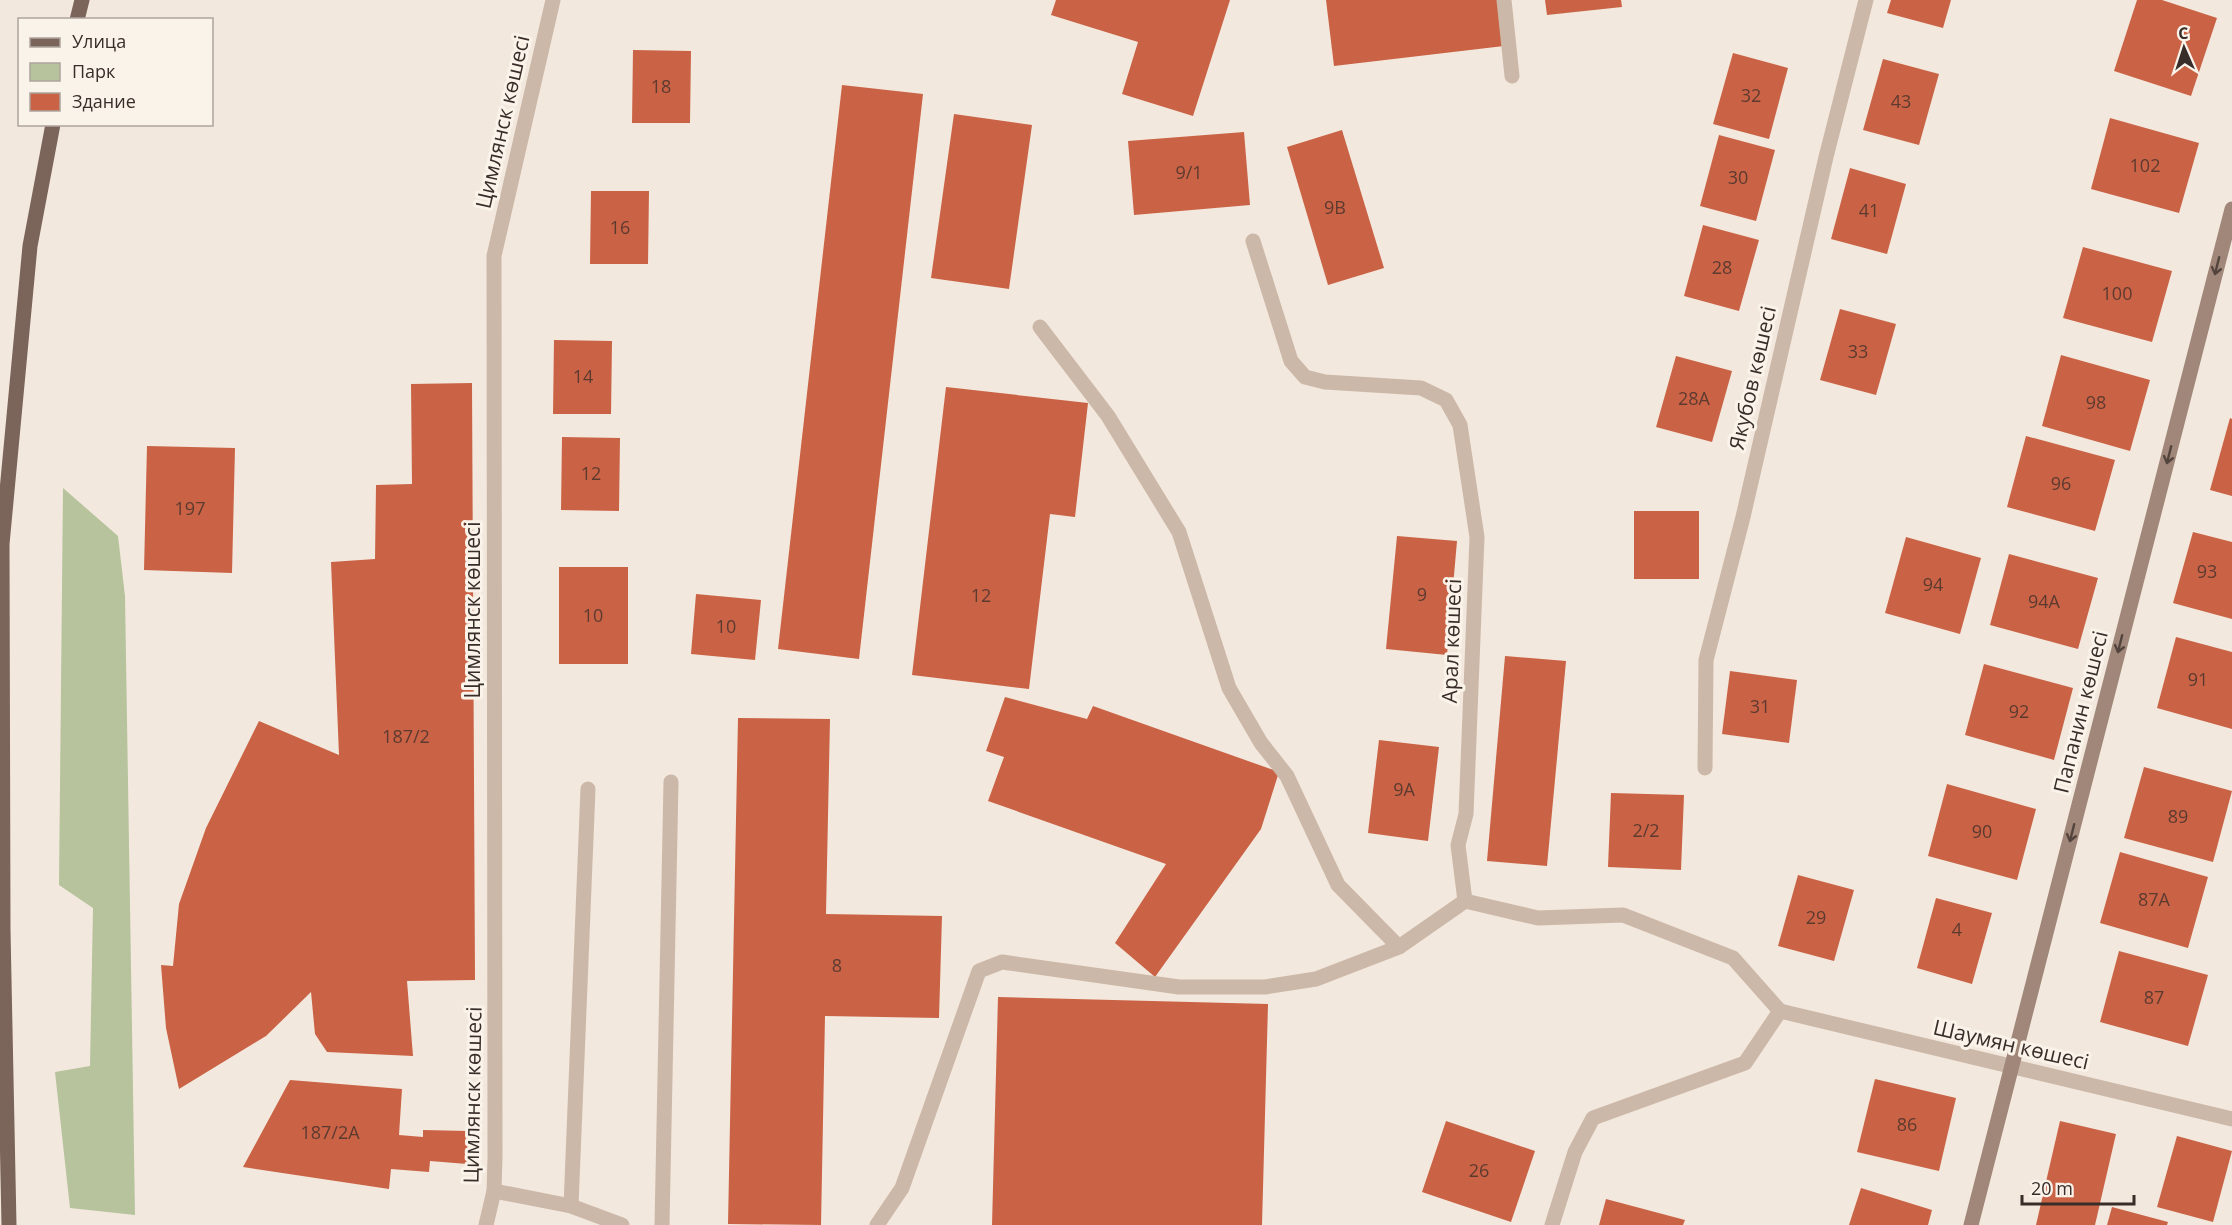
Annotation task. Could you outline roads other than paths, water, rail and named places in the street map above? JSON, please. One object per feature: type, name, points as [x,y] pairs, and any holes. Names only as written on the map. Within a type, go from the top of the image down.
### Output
[{"type":"main road","points":[[78,18],[82,0]]},
{"type":"main road","points":[[9,1225],[3,930],[2,544],[30,246],[53,126]]},
{"type":"main road","name":"Папанин көшесі","points":[[1971,1225],[2232,209]]},
{"type":"street","name":"Цимлянск көшесі","points":[[486,1225],[494,1191],[494,256],[553,0]]},
{"type":"street","points":[[1504,0],[1512,76]]},
{"type":"street","name":"Якубов көшесі","points":[[1705,768],[1706,660],[1743,516],[1826,157],[1866,0]]},
{"type":"street","name":"Арал көшесі","points":[[1253,242],[1291,361],[1305,377],[1325,382],[1421,388],[1446,400],[1460,425],[1477,537],[1466,814],[1458,845],[1465,901]]},
{"type":"street","points":[[1040,327],[1108,416],[1179,532],[1229,688],[1261,743],[1287,776],[1338,885],[1399,947]]},
{"type":"street","points":[[662,1225],[671,782]]},
{"type":"street","points":[[571,1206],[588,789]]},
{"type":"street","points":[[877,1225],[902,1188],[979,971],[1002,962],[1179,987],[1265,987],[1317,979],[1399,947],[1465,901],[1538,918],[1623,915],[1733,958],[1780,1011],[1745,1063],[1593,1118],[1575,1152],[1552,1225]]},
{"type":"street","name":"Шаумян көшесі","points":[[1780,1011],[2232,1119]]},
{"type":"street","points":[[494,1191],[571,1206],[622,1225]]}]
